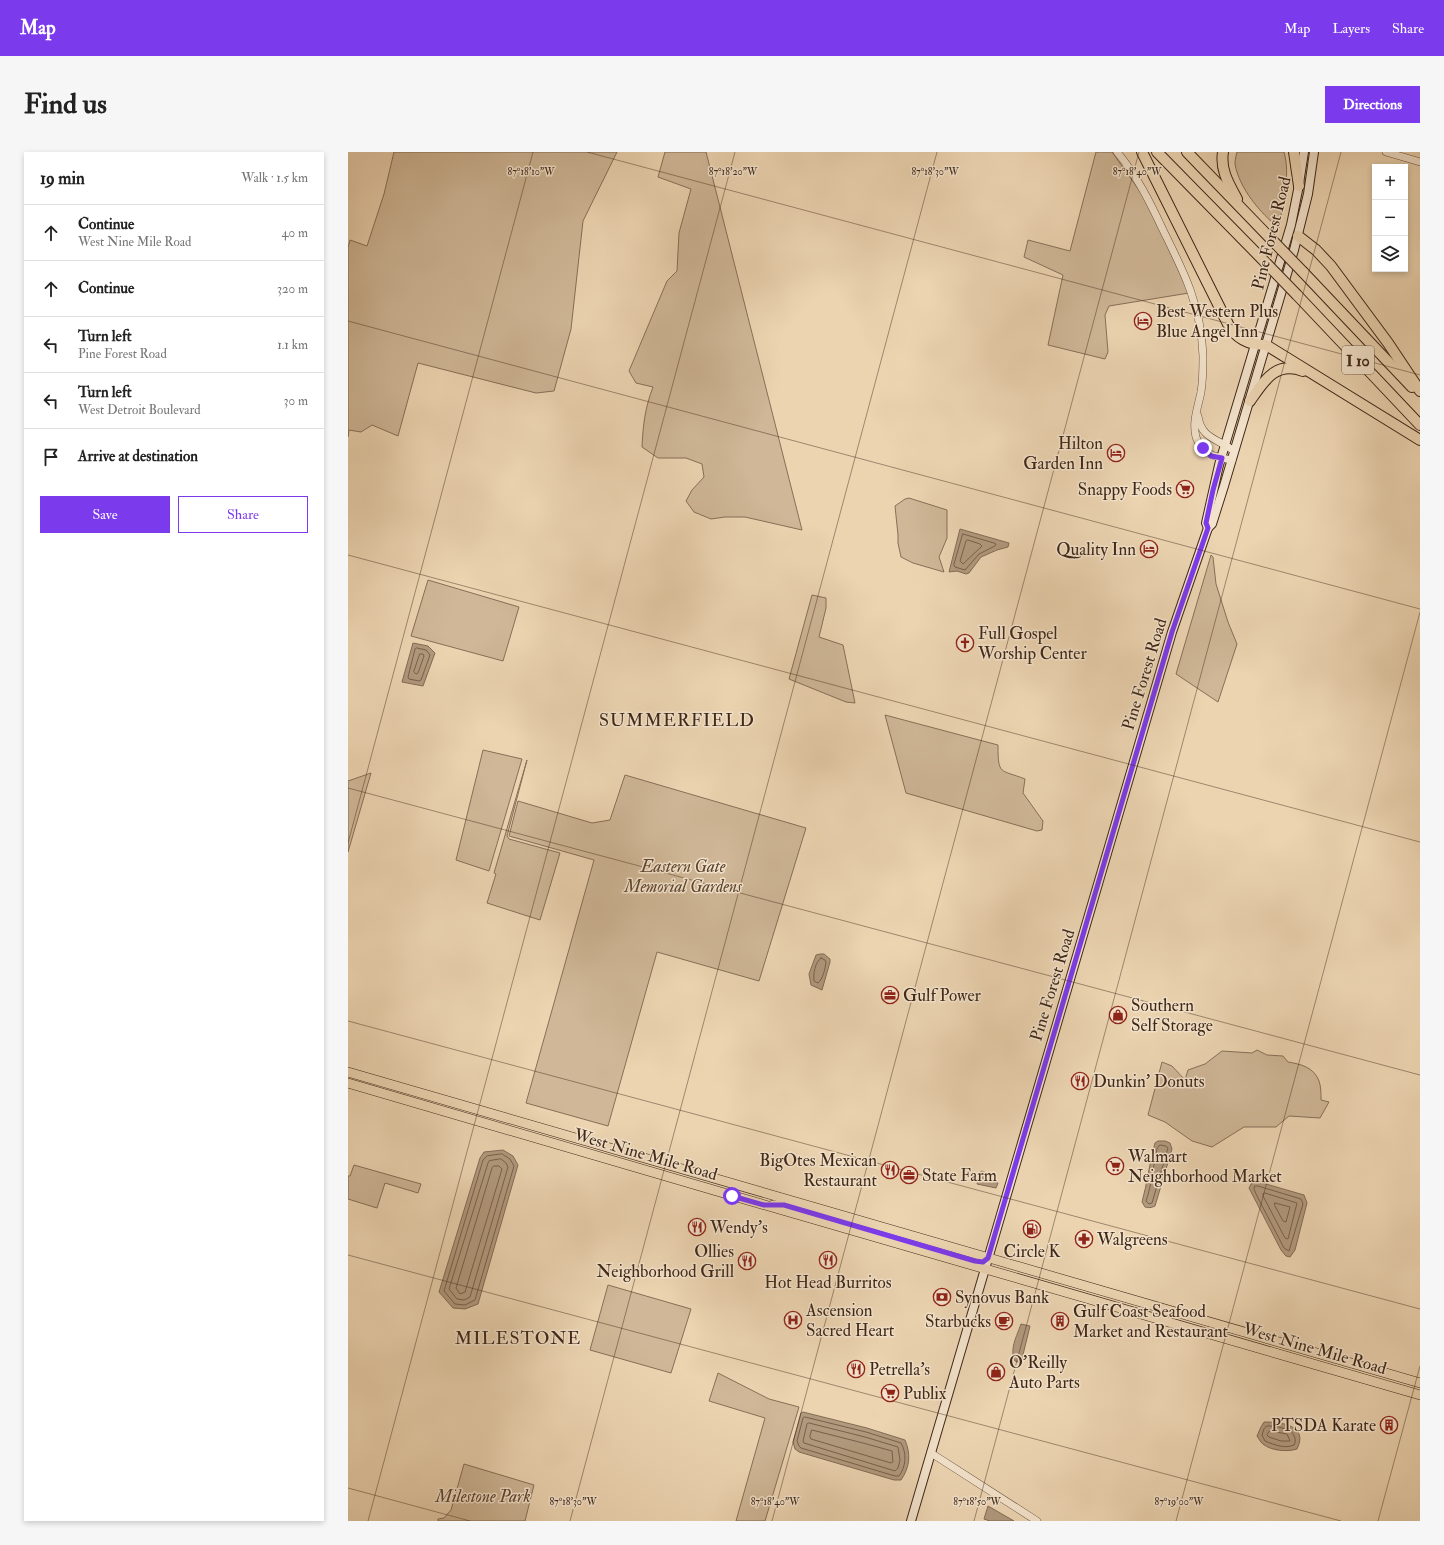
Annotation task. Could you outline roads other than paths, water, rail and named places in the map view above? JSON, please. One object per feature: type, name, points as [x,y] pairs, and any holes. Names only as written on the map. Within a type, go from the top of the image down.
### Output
[{"type":"highway","points":[[1142,152],[1230,329],[1240,338],[1261,345],[1318,377],[1420,440]]},
{"type":"highway","name":"I 10","points":[[1158,152],[1420,425]]},
{"type":"highway","name":"I 10","points":[[1187,152],[1420,396]]},
{"type":"highway","points":[[1222,152],[1222,164],[1225,176],[1244,212]]},
{"type":"highway","points":[[1294,152],[1299,186]]},
{"type":"highway","points":[[1298,236],[1316,250],[1331,266],[1420,391]]},
{"type":"highway","points":[[1250,401],[1263,382],[1276,371],[1288,368],[1298,368],[1318,377]]},
{"type":"main road","name":"Pine Forest Road","points":[[911,1521],[1172,632],[1208,528],[1212,524],[1250,401],[1261,345],[1299,186],[1304,152]]},
{"type":"main road","name":"Pine Forest Road","points":[[1208,528],[1206,523],[1213,490],[1231,428],[1298,236],[1308,194],[1314,152]]},
{"type":"main road","name":"West Nine Mile Road","points":[[348,1072],[1420,1383]]},
{"type":"main road","points":[[348,1078],[407,1095],[418,1097],[425,1094]]},
{"type":"main road","name":"West Nine Mile Road","points":[[348,1083],[1420,1396]]},
{"type":"main road","points":[[446,1112],[455,1110],[464,1111],[528,1130],[543,1128]]},
{"type":"main road","points":[[552,1143],[564,1140],[624,1158],[636,1159],[640,1156]]},
{"type":"main road","points":[[626,1165],[632,1162],[639,1162],[720,1185],[736,1184]]},
{"type":"main road","points":[[764,1205],[784,1205],[975,1261],[983,1262],[988,1258]]},
{"type":"main road","points":[[985,1269],[991,1265],[1097,1295],[1113,1294]]},
{"type":"main road","points":[[1107,1304],[1121,1302],[1192,1322],[1204,1320]]},
{"type":"main road","points":[[1240,1343],[1256,1341],[1329,1363],[1336,1363],[1342,1360]]},
{"type":"main road","points":[[1353,1376],[1358,1371],[1365,1372],[1420,1388]]},
{"type":"street","points":[[1117,152],[1145,192],[1184,272],[1198,310],[1202,340],[1203,368],[1195,417],[1196,436],[1199,443],[1211,456],[1232,460]]},
{"type":"street","points":[[1386,152],[1420,162]]},
{"type":"street","points":[[1197,411],[1199,424],[1202,431],[1206,435],[1226,445],[1234,451]]},
{"type":"street","points":[[1213,438],[1226,435],[1231,428]]},
{"type":"street","points":[[931,1453],[1037,1521]]},
{"type":"water","points":[[960,529],[1009,543],[1008,547],[981,557],[969,573],[966,574],[957,571],[949,572]]},
{"type":"water","points":[[413,643],[428,646],[435,653],[423,686],[402,682]]},
{"type":"water","points":[[824,954],[830,959],[822,990],[811,985],[809,974],[816,955]]},
{"type":"water","points":[[1158,1141],[1170,1143],[1172,1149],[1155,1206],[1148,1208],[1145,1207],[1142,1202],[1155,1143]]},
{"type":"water","points":[[503,1150],[513,1156],[518,1165],[478,1304],[465,1309],[453,1308],[439,1292],[480,1158],[484,1152]]},
{"type":"water","points":[[982,1171],[986,1173],[988,1180],[998,1183],[996,1188],[977,1184],[980,1172]]},
{"type":"water","points":[[1254,1182],[1259,1182],[1304,1195],[1307,1203],[1295,1250],[1290,1257],[1286,1256],[1281,1250],[1249,1188]]},
{"type":"water","points":[[1021,1324],[1030,1326],[1021,1363],[1015,1361],[1013,1356],[1013,1347]]},
{"type":"water","points":[[803,1412],[867,1428],[905,1440],[909,1460],[901,1480],[894,1480],[799,1452],[795,1449],[793,1442],[801,1413]]},
{"type":"water","points":[[1264,1422],[1285,1424],[1296,1430],[1300,1441],[1297,1449],[1280,1450],[1270,1448],[1262,1443],[1257,1436]]},
{"type":"water","points":[[988,1506],[1014,1521],[990,1521],[984,1519]]},
{"type":"place","name":"Best Western Plus Blue Angel Inn","points":[[1143,321]]},
{"type":"place","name":"Hilton Garden Inn","points":[[1116,453]]},
{"type":"place","name":"Snappy Foods","points":[[1185,489]]},
{"type":"place","name":"Quality Inn","points":[[1149,549]]},
{"type":"place","name":"Full Gospel Worship Center","points":[[965,643]]},
{"type":"place","name":"Gulf Power","points":[[890,995]]},
{"type":"place","name":"Southern Self Storage","points":[[1118,1015]]},
{"type":"place","name":"Dunkin' Donuts","points":[[1080,1081]]},
{"type":"place","name":"Walmart Neighborhood Market","points":[[1115,1166]]},
{"type":"place","name":"BigOtes Mexican Restaurant","points":[[890,1170]]},
{"type":"place","name":"State Farm","points":[[909,1175]]},
{"type":"place","name":"Wendy's","points":[[697,1227]]},
{"type":"place","name":"Circle K","points":[[1032,1229]]},
{"type":"place","name":"Walgreens","points":[[1084,1239]]},
{"type":"place","name":"Hot Head Burritos","points":[[828,1260]]},
{"type":"place","name":"Ollies Neighborhood Grill","points":[[747,1261]]},
{"type":"place","name":"Synovus Bank","points":[[942,1297]]},
{"type":"place","name":"Ascension Sacred Heart","points":[[793,1320]]},
{"type":"place","name":"Starbucks","points":[[1004,1321]]},
{"type":"place","name":"Gulf Coast Seafood Market and Restaurant","points":[[1060,1321]]},
{"type":"place","name":"Petrella's","points":[[856,1369]]},
{"type":"place","name":"O'Reilly Auto Parts","points":[[996,1372]]},
{"type":"place","name":"Publix","points":[[890,1393]]},
{"type":"place","name":"PTSDA Karate","points":[[1389,1425]]},
{"type":"district","name":"SUMMERFIELD","points":[[677,720]]},
{"type":"district","name":"MILESTONE","points":[[518,1338]]},
{"type":"park label","name":"Eastern Gate Memorial Gardens","points":[[683,876]]},
{"type":"park label","name":"Milestone Park","points":[[483,1496]]}]
